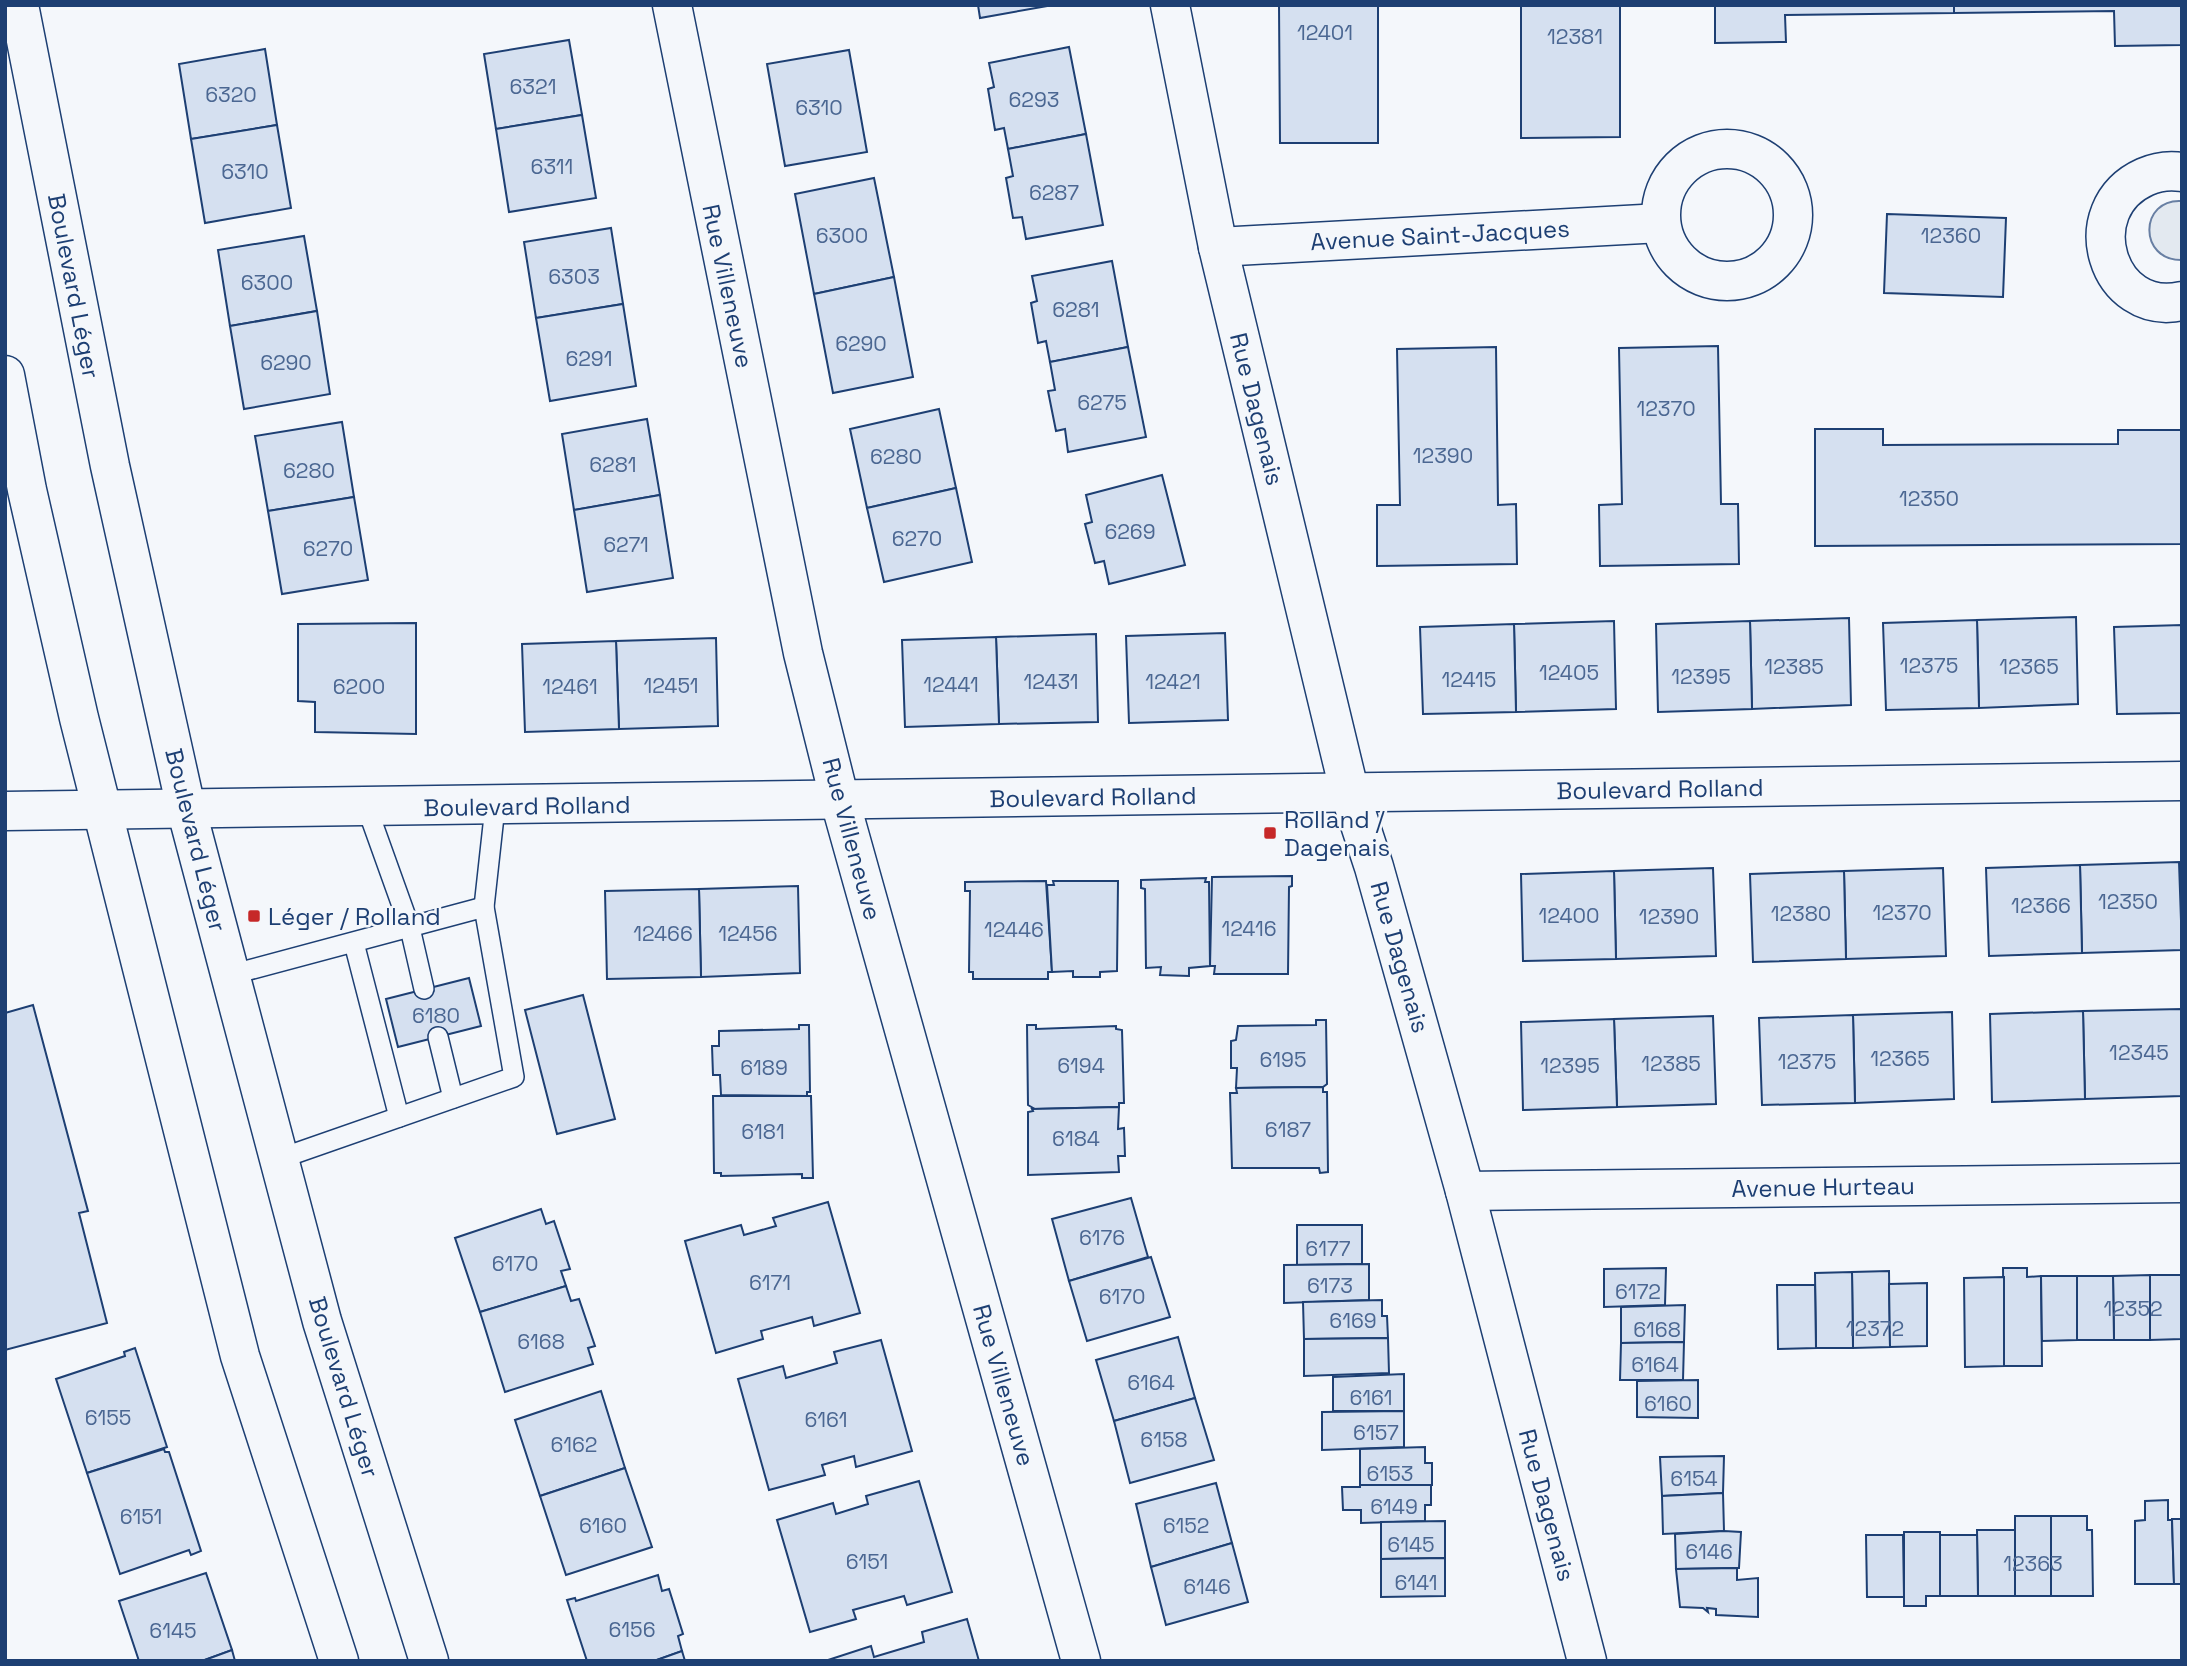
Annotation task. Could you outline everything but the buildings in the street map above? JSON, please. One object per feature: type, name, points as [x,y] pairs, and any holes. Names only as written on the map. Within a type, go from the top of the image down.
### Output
[{"type":"street","name":"Boulevard Léger","points":[[19,5],[110,466],[186,808],[322,1321],[429,1661]]},
{"type":"street","name":"Rue Villeneuve","points":[[672,5],[803,653],[840,801],[1081,1661]]},
{"type":"street","name":"Rue Dagenais","points":[[1170,5],[1218,247],[1350,794],[1374,867],[1465,1191],[1587,1661]]},
{"type":"street","points":[[2182,173],[2155,173],[2135,181],[2118,196],[2108,216],[2104,237],[2108,258],[2117,277],[2133,291],[2153,300],[2182,301]]},
{"type":"street","name":"Avenue Saint-Jacques","points":[[1218,247],[1661,223]]},
{"type":"street","points":[[5,375],[27,490],[103,808],[240,1356],[339,1661]]},
{"type":"street","name":"Boulevard Rolland","points":[[5,811],[103,808],[495,807],[2182,781]]},
{"type":"street","name":"Avenue Hurteau","points":[[1465,1191],[2182,1182]]},
{"type":"lane","points":[[279,1160],[514,1077],[484,907],[495,807]]},
{"type":"lane","points":[[367,808],[410,928],[424,989]]},
{"type":"lane","points":[[230,975],[484,907]]},
{"type":"lane","points":[[354,943],[399,1117]]},
{"type":"lane","points":[[438,1037],[453,1098]]},
{"type":"shaded area","points":[[2182,201],[2182,260],[2168,258],[2157,251],[2149,230],[2158,209],[2168,203]]},
{"type":"place","name":"Rolland / Dagenais","points":[[1270,833]]},
{"type":"place","name":"Léger / Rolland","points":[[254,916]]}]
